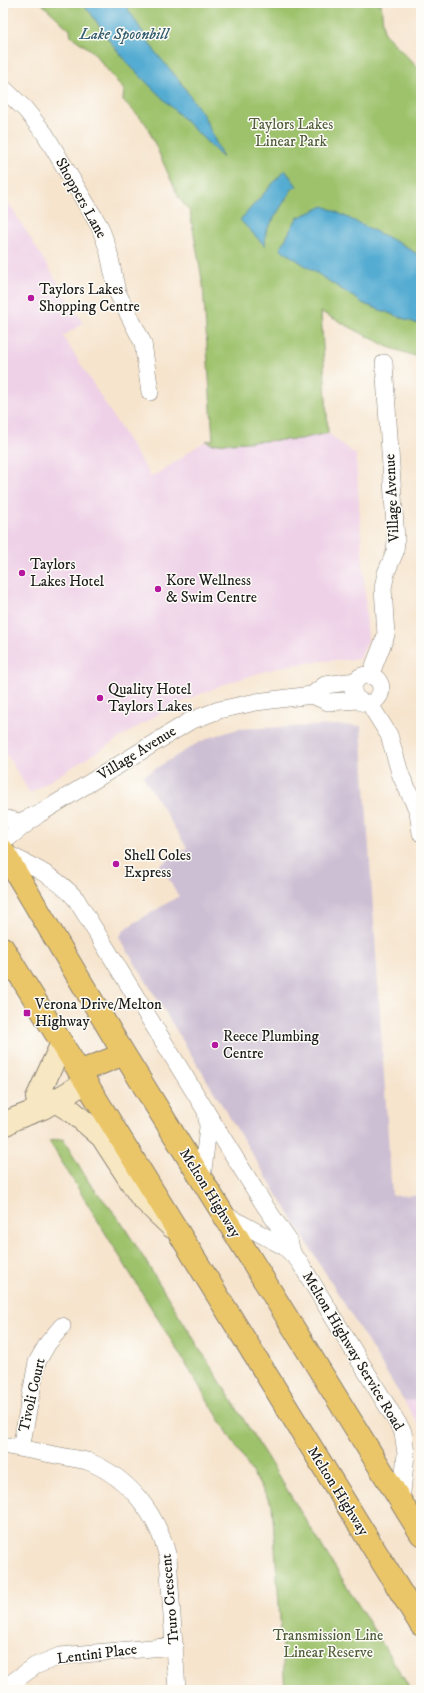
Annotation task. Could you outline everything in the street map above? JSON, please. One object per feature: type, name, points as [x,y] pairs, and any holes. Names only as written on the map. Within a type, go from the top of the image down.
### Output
[{"type":"highway","name":"Melton Highway","points":[[4,849],[124,1054],[421,1534]]},
{"type":"highway","name":"Melton Highway","points":[[3,948],[421,1625]]},
{"type":"highway","points":[[83,1077],[124,1054]]},
{"type":"street","name":"Shoppers Lane","points":[[3,88],[25,109],[45,134],[100,227],[108,249],[117,292],[143,343],[150,392]]},
{"type":"street","name":"Village Avenue","points":[[3,818],[20,822],[39,814],[190,721],[219,710],[249,703],[312,695],[325,685],[363,678],[386,635],[383,588],[386,573],[395,552],[396,540],[384,363]]},
{"type":"street","points":[[364,702],[377,699],[381,692],[378,680],[363,678],[354,694],[364,702],[389,735],[401,776],[418,811],[421,833]]},
{"type":"street","name":"Village Avenue","points":[[312,695],[328,702],[364,702]]},
{"type":"street","name":"Village Avenue","points":[[4,849],[39,814]]},
{"type":"street","name":"Melton Highway Service Road","points":[[4,849],[58,882],[76,899],[259,1198],[289,1241],[292,1252],[303,1267],[403,1432],[406,1454],[401,1501]]},
{"type":"street","points":[[46,1099],[62,1043]]},
{"type":"street","points":[[9,1122],[83,1077]]},
{"type":"street","points":[[46,1099],[73,1112],[98,1133],[146,1204],[179,1233]]},
{"type":"street","name":"Melton Highway Service Road","points":[[202,1179],[208,1127],[206,1111]]},
{"type":"street","name":"Melton Highway Service Road","points":[[223,1214],[292,1252]]},
{"type":"street","name":"Tivoli Court","points":[[21,1448],[37,1362],[48,1342],[62,1326]]},
{"type":"street","name":"Truro Crescent","points":[[3,1445],[87,1461],[98,1466],[121,1481],[137,1496],[157,1524],[163,1538],[168,1557],[177,1690]]},
{"type":"street","name":"Lentini Place","points":[[3,1689],[35,1666],[60,1656],[175,1646]]},
{"type":"shaded area","points":[[3,194],[83,323],[63,336],[151,477],[184,457],[184,455],[206,441],[212,444],[300,439],[328,433],[356,455],[368,641],[359,659],[322,661],[285,666],[222,685],[182,702],[167,709],[30,793],[3,749]]},
{"type":"shaded area","points":[[336,725],[361,726],[392,1196],[421,1195],[421,1400],[404,1401],[119,937],[126,928],[179,896],[160,865],[187,848],[143,776],[196,744],[211,737],[238,729]]},
{"type":"shaded area","points":[[421,1400],[421,1429],[404,1401]]},
{"type":"green space","name":"Taylors Lakes Linear Park","points":[[41,3],[381,3],[384,33],[421,71],[421,358],[388,347],[321,312],[328,433],[300,439],[212,444],[206,441],[213,440],[203,285],[190,212],[179,198],[146,124],[123,100],[124,90],[92,51],[71,36],[70,30]]},
{"type":"green space","name":"Transmission Line Linear Reserve","points":[[63,1139],[90,1184],[117,1216],[135,1244],[411,1690],[285,1690],[272,1505],[49,1141]]},
{"type":"water","name":"Lake Spoonbill","points":[[80,3],[124,3],[156,53],[179,80],[204,116],[223,158],[132,68],[111,43],[90,12]]},
{"type":"water","points":[[285,170],[297,186],[292,189],[266,231],[265,246],[240,220]]},
{"type":"water","points":[[324,206],[407,247],[421,257],[421,325],[364,304],[280,249],[297,218]]},
{"type":"place","name":"Taylors Lakes Shopping Centre","points":[[31,298]]},
{"type":"place","name":"Taylors Lakes Hotel","points":[[22,573]]},
{"type":"place","name":"Kore Wellness & Swim Centre","points":[[158,589]]},
{"type":"place","name":"Quality Hotel Taylors Lakes","points":[[100,698]]},
{"type":"place","name":"Shell Coles Express","points":[[116,864]]},
{"type":"place","name":"Verona Drive/Melton Highway","points":[[27,1013]]},
{"type":"place","name":"Reece Plumbing Centre","points":[[215,1045]]}]
